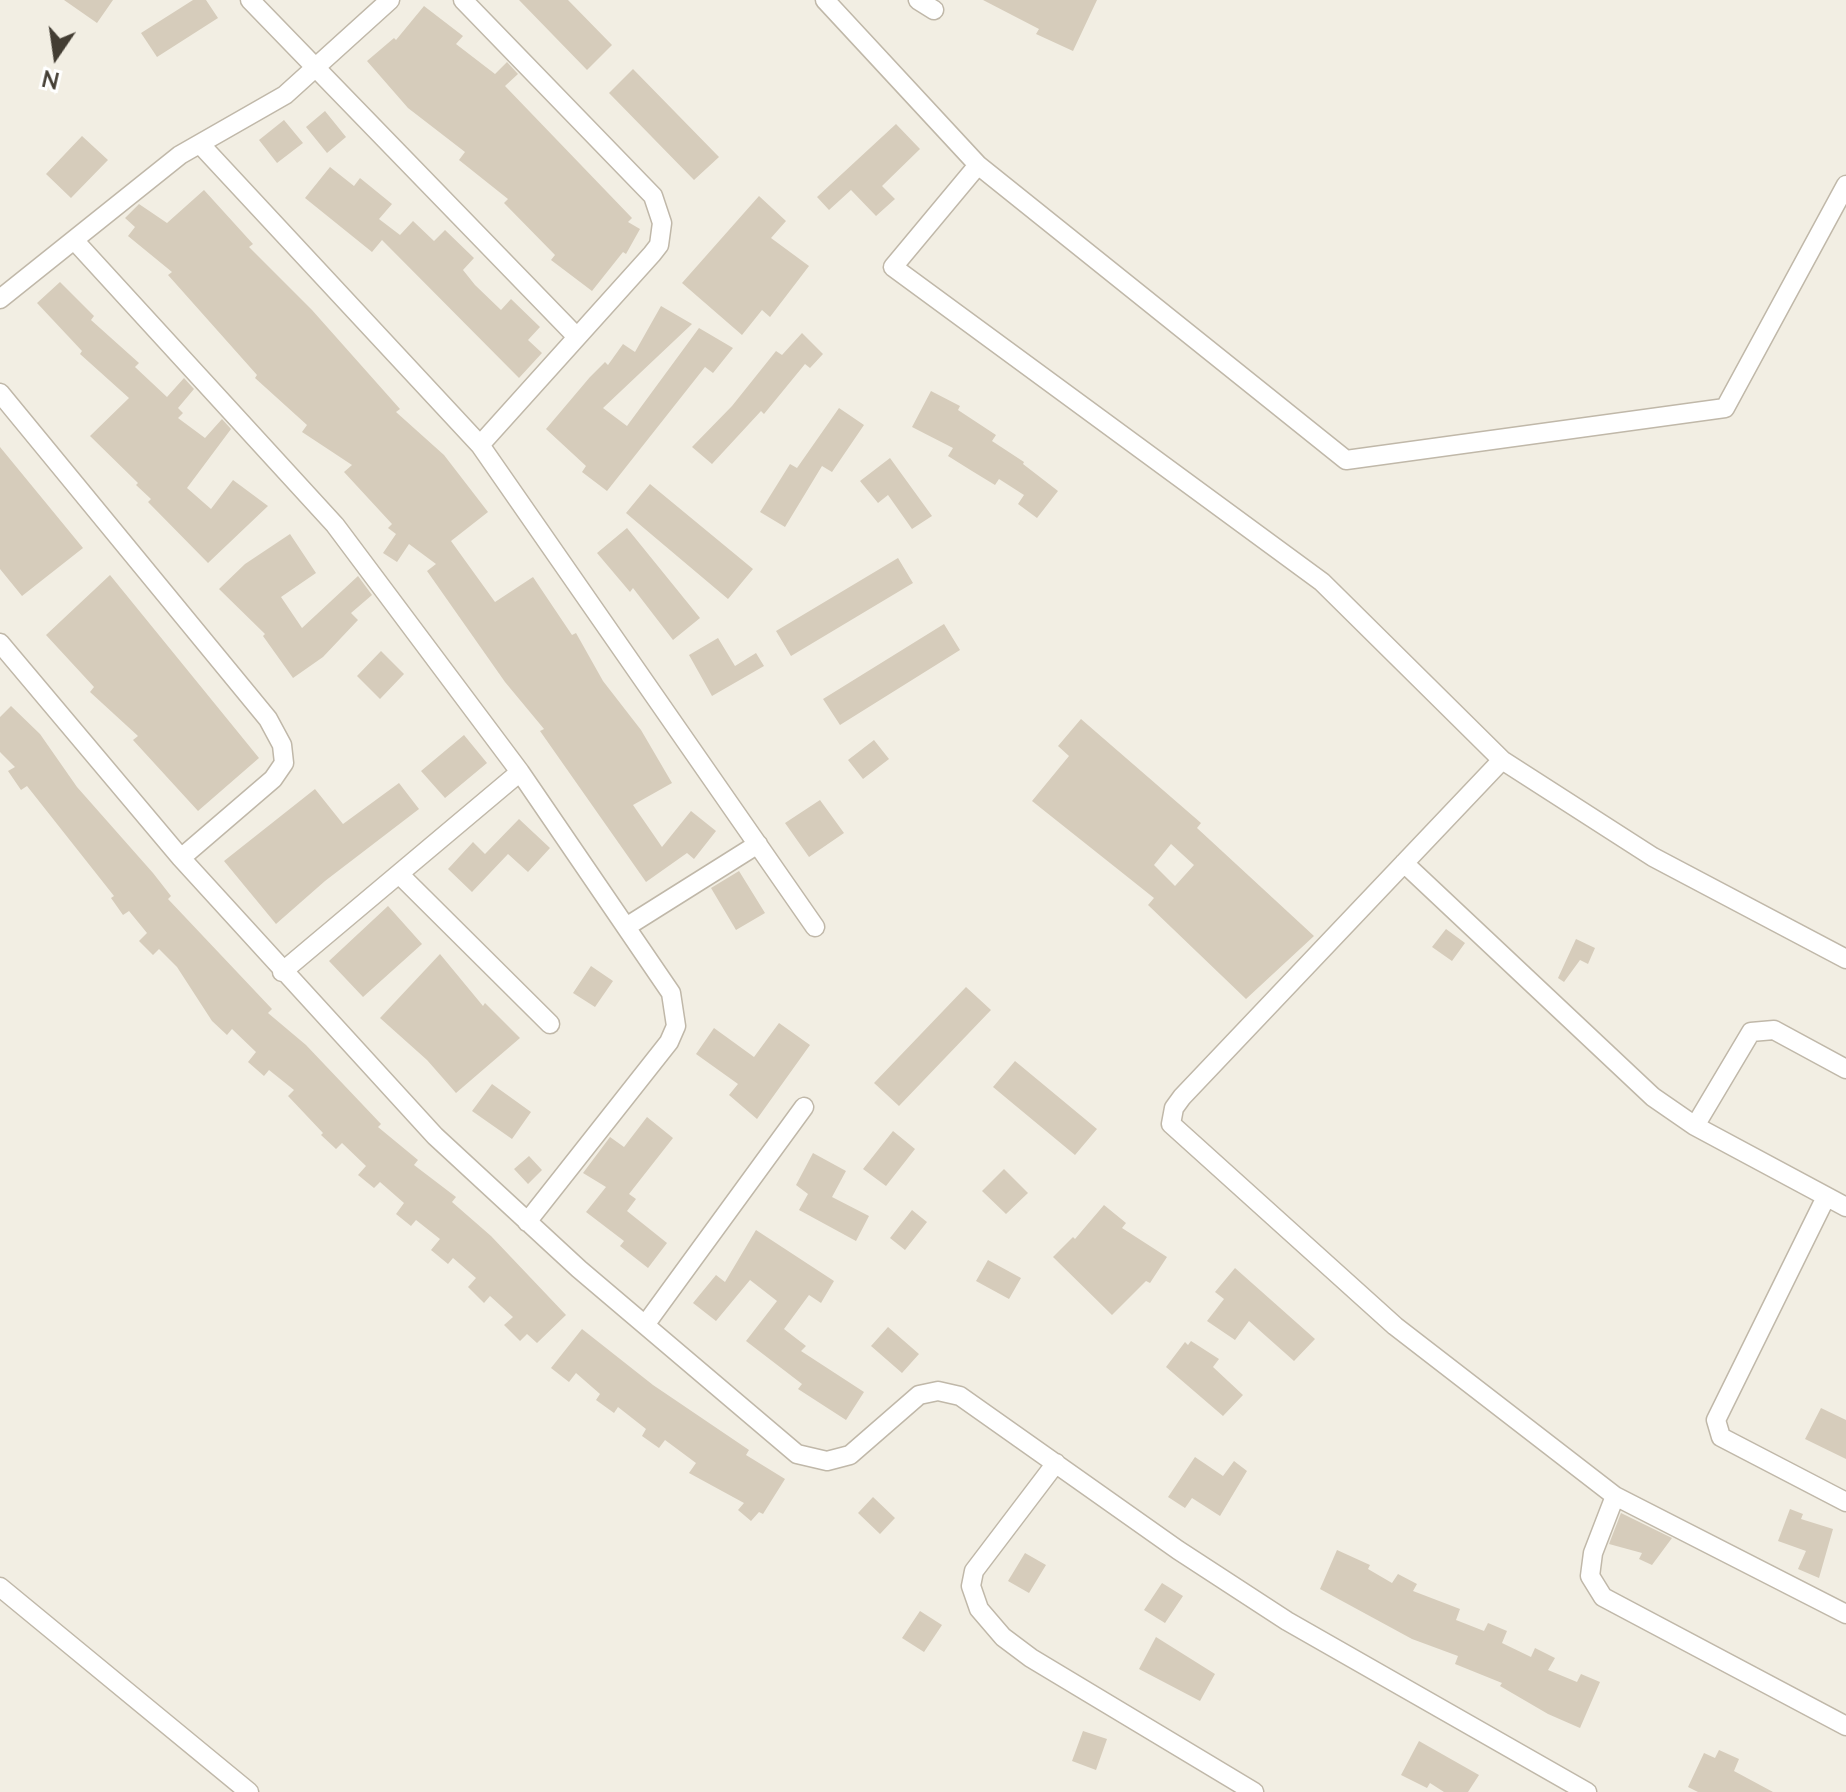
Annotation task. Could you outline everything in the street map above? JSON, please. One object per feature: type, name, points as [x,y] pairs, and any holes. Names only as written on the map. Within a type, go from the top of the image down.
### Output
[{"type":"street","points":[[250,0],[577,337]]},
{"type":"street","points":[[0,299],[180,155],[285,95],[390,0]]},
{"type":"street","points":[[463,0],[653,196],[660,209],[662,223],[659,245],[480,445]]},
{"type":"street","points":[[825,0],[978,165],[1346,460],[1725,408],[1846,185]]},
{"type":"street","points":[[200,144],[480,445],[815,927]]},
{"type":"street","points":[[978,165],[893,267],[1322,582],[1502,760],[1653,857],[1846,959]]},
{"type":"street","points":[[74,240],[335,525],[520,772],[671,993],[676,1026],[669,1042],[527,1222]]},
{"type":"street","points":[[0,393],[268,719],[282,745],[284,763],[273,779],[181,858]]},
{"type":"street","points":[[0,643],[181,858],[435,1136],[527,1222],[797,1454],[827,1461],[850,1455],[919,1395],[938,1391],[960,1396],[1178,1550],[1287,1621],[1587,1792]]},
{"type":"street","points":[[1502,760],[1182,1097],[1174,1108],[1171,1124],[1395,1326],[1615,1496],[1846,1614]]},
{"type":"street","points":[[282,972],[520,772]]},
{"type":"street","points":[[626,927],[758,844]]},
{"type":"street","points":[[1404,863],[1653,1097],[1695,1126],[1846,1207]]},
{"type":"street","points":[[399,874],[550,1024]]},
{"type":"street","points":[[1695,1126],[1751,1032],[1774,1030],[1846,1069]]},
{"type":"street","points":[[645,1325],[804,1107]]},
{"type":"street","points":[[1826,1197],[1716,1420],[1721,1437],[1846,1502]]},
{"type":"street","points":[[1056,1463],[974,1571],[971,1586],[979,1609],[1003,1637],[1031,1658],[1254,1792]]},
{"type":"street","points":[[1615,1496],[1593,1553],[1590,1576],[1603,1597],[1846,1726]]},
{"type":"street","points":[[0,1587],[249,1792]]},
{"type":"building","points":[[64,0],[113,0],[97,23]]},
{"type":"building","points":[[193,0],[206,0],[218,18],[157,57],[141,33]]},
{"type":"building","points":[[519,0],[568,0],[612,45],[587,70]]},
{"type":"building","points":[[983,0],[1097,0],[1073,51],[1036,34],[1039,29]]},
{"type":"building","points":[[424,6],[463,36],[456,44],[495,74],[507,62],[518,74],[505,86],[632,218],[628,222],[640,229],[626,254],[623,252],[592,291],[551,260],[555,255],[504,203],[508,199],[459,160],[465,152],[408,108],[367,61],[394,38],[396,40]]},
{"type":"building","points":[[633,69],[719,157],[694,180],[609,93]]},
{"type":"building","points":[[325,111],[346,137],[327,153],[306,127]]},
{"type":"building","points":[[284,120],[303,143],[277,163],[259,140]]},
{"type":"building","points":[[896,124],[920,149],[882,186],[895,199],[876,216],[851,190],[829,210],[817,197]]},
{"type":"building","points":[[82,136],[108,160],[71,198],[46,174]]},
{"type":"building","points":[[330,167],[354,186],[360,178],[392,204],[379,219],[400,235],[413,221],[434,241],[445,230],[474,258],[463,270],[475,285],[501,310],[511,299],[540,327],[528,340],[542,353],[519,378],[382,240],[372,252],[305,198]]},
{"type":"building","points":[[204,190],[253,244],[249,247],[312,310],[400,409],[396,412],[444,455],[488,512],[451,541],[495,602],[533,577],[572,635],[576,633],[603,681],[641,730],[672,783],[633,805],[662,847],[691,811],[716,831],[694,859],[687,853],[646,882],[540,731],[544,729],[505,682],[427,571],[436,564],[409,544],[397,562],[383,553],[396,534],[388,528],[392,524],[344,472],[352,465],[302,432],[307,425],[255,378],[257,375],[168,275],[172,272],[128,236],[135,227],[125,218],[139,204],[167,223]]},
{"type":"building","points":[[759,196],[786,221],[771,238],[809,266],[770,317],[762,310],[742,335],[682,283]]},
{"type":"building","points":[[60,282],[94,316],[91,320],[139,363],[135,367],[167,397],[184,378],[194,389],[178,408],[183,413],[178,418],[205,438],[222,419],[231,429],[187,488],[211,509],[233,480],[268,506],[208,563],[148,502],[151,499],[136,485],[138,483],[90,436],[129,398],[80,354],[82,351],[37,303]]},
{"type":"building","points":[[661,306],[692,324],[603,408],[627,426],[699,328],[733,348],[713,373],[705,367],[607,491],[582,472],[586,466],[546,429],[590,377],[605,362],[608,365],[623,344],[635,352]]},
{"type":"building","points":[[802,333],[823,354],[810,368],[805,364],[764,414],[761,411],[712,464],[692,447],[732,406],[776,351],[782,355]]},
{"type":"building","points":[[931,391],[960,406],[958,410],[996,435],[992,441],[1024,462],[1058,491],[1037,518],[1018,504],[1024,495],[999,479],[995,485],[948,456],[953,448],[912,427]]},
{"type":"building","points":[[839,408],[864,425],[832,472],[822,466],[785,527],[760,512],[790,464],[797,468]]},
{"type":"building","points":[[0,447],[83,548],[22,596],[0,569]]},
{"type":"building","points":[[890,458],[932,516],[912,529],[888,495],[878,503],[860,481]]},
{"type":"building","points":[[650,484],[753,569],[728,599],[626,513]]},
{"type":"building","points":[[627,528],[700,618],[673,640],[633,588],[630,592],[597,553]]},
{"type":"building","points":[[290,534],[316,573],[281,597],[302,628],[358,576],[372,595],[351,613],[358,620],[323,657],[293,678],[263,636],[265,634],[219,589],[245,564]]},
{"type":"building","points":[[898,558],[913,583],[791,656],[776,631]]},
{"type":"building","points":[[110,575],[259,758],[198,811],[133,740],[138,736],[90,692],[94,687],[46,635]]},
{"type":"building","points":[[944,624],[960,650],[840,725],[823,699]]},
{"type":"building","points":[[718,638],[735,666],[756,653],[764,666],[712,696],[689,655]]},
{"type":"building","points":[[381,651],[404,674],[380,699],[357,676]]},
{"type":"building","points":[[11,706],[40,734],[77,787],[171,896],[168,899],[272,1009],[268,1013],[306,1045],[381,1124],[378,1127],[418,1160],[414,1165],[456,1197],[452,1202],[491,1236],[566,1315],[537,1343],[527,1334],[520,1341],[504,1325],[513,1317],[490,1296],[484,1303],[468,1287],[476,1278],[453,1258],[448,1264],[431,1250],[440,1239],[416,1220],[411,1226],[396,1214],[404,1203],[380,1182],[374,1188],[358,1175],[366,1166],[342,1143],[336,1149],[321,1135],[323,1133],[288,1096],[294,1090],[269,1070],[264,1076],[248,1062],[256,1052],[232,1029],[227,1035],[212,1021],[177,967],[159,949],[153,955],[139,941],[147,933],[129,911],[123,915],[111,898],[114,896],[27,786],[21,790],[8,771],[15,767],[0,752],[0,717]]},
{"type":"building","points":[[1081,719],[1201,823],[1197,828],[1314,936],[1246,999],[1148,905],[1154,898],[1032,801],[1069,756],[1058,746]],"holes":[[[1171,844],[1194,865],[1175,886],[1154,865]]]},
{"type":"building","points":[[464,735],[487,763],[445,798],[421,771]]},
{"type":"building","points":[[874,740],[889,759],[863,779],[848,760]]},
{"type":"building","points":[[399,783],[419,809],[325,881],[276,924],[224,861],[315,789],[343,824]]},
{"type":"building","points":[[820,800],[844,833],[809,857],[785,823]]},
{"type":"building","points":[[519,819],[550,848],[528,872],[508,854],[472,892],[448,869],[473,842],[485,854]]},
{"type":"building","points":[[739,871],[765,913],[736,930],[711,888]]},
{"type":"building","points":[[388,906],[422,944],[363,997],[329,961]]},
{"type":"building","points":[[1446,929],[1465,943],[1452,961],[1432,947]]},
{"type":"building","points":[[1576,939],[1595,948],[1588,964],[1580,960],[1564,982],[1558,978]]},
{"type":"building","points":[[440,954],[483,1006],[485,1003],[520,1038],[456,1093],[427,1060],[380,1018]]},
{"type":"building","points":[[591,966],[613,981],[595,1007],[573,993]]},
{"type":"building","points":[[966,987],[991,1010],[899,1106],[874,1083]]},
{"type":"building","points":[[779,1023],[810,1045],[757,1119],[729,1095],[738,1084],[696,1054],[714,1028],[754,1057]]},
{"type":"building","points":[[1015,1061],[1097,1129],[1075,1155],[993,1087]]},
{"type":"building","points":[[492,1084],[531,1112],[512,1139],[472,1111]]},
{"type":"building","points":[[647,1117],[673,1138],[629,1194],[636,1199],[627,1211],[667,1243],[648,1268],[620,1246],[624,1241],[586,1212],[606,1187],[583,1173],[610,1137],[624,1147]]},
{"type":"building","points":[[893,1131],[915,1149],[886,1186],[863,1169]]},
{"type":"building","points":[[813,1153],[846,1171],[832,1197],[869,1216],[856,1241],[799,1210],[808,1194],[796,1185]]},
{"type":"building","points":[[529,1156],[542,1170],[528,1184],[514,1169]]},
{"type":"building","points":[[1004,1169],[1028,1193],[1006,1214],[982,1191]]},
{"type":"building","points":[[1104,1205],[1126,1223],[1122,1228],[1167,1257],[1150,1283],[1146,1281],[1112,1315],[1053,1257],[1073,1237],[1075,1239]]},
{"type":"building","points":[[912,1210],[927,1222],[905,1250],[890,1238]]},
{"type":"building","points":[[756,1230],[834,1281],[821,1303],[809,1295],[784,1329],[806,1346],[801,1351],[864,1392],[846,1420],[798,1389],[802,1384],[746,1341],[777,1301],[750,1280],[716,1321],[693,1303],[716,1275],[725,1282]]},
{"type":"building","points":[[988,1260],[1021,1278],[1009,1299],[976,1281]]},
{"type":"building","points":[[1235,1268],[1315,1339],[1294,1361],[1249,1321],[1235,1340],[1207,1321],[1224,1299],[1215,1292]]},
{"type":"building","points":[[888,1327],[919,1354],[902,1373],[871,1346]]},
{"type":"building","points":[[582,1329],[653,1385],[749,1450],[746,1455],[785,1479],[763,1514],[759,1512],[751,1521],[738,1510],[744,1503],[689,1473],[696,1463],[665,1440],[659,1448],[642,1436],[646,1429],[618,1407],[614,1413],[596,1400],[600,1394],[576,1373],[569,1382],[551,1368]]},
{"type":"building","points":[[1191,1341],[1219,1359],[1213,1367],[1243,1395],[1223,1416],[1166,1367],[1185,1342],[1188,1345]]},
{"type":"building","points":[[1821,1408],[1846,1420],[1846,1459],[1805,1439]]},
{"type":"building","points":[[1195,1457],[1223,1476],[1234,1461],[1247,1471],[1220,1516],[1192,1498],[1185,1508],[1168,1497]]},
{"type":"building","points":[[873,1497],[895,1518],[880,1534],[858,1513]]},
{"type":"building","points":[[1790,1509],[1803,1514],[1801,1519],[1833,1529],[1819,1578],[1798,1569],[1806,1551],[1778,1541]]},
{"type":"building","points":[[1621,1513],[1672,1538],[1652,1565],[1639,1559],[1642,1553],[1609,1544]]},
{"type":"building","points":[[1337,1550],[1370,1565],[1368,1569],[1392,1583],[1398,1574],[1417,1584],[1413,1591],[1460,1609],[1456,1620],[1484,1631],[1488,1623],[1507,1631],[1502,1643],[1531,1657],[1535,1648],[1555,1658],[1548,1670],[1577,1682],[1581,1674],[1600,1682],[1580,1728],[1548,1714],[1500,1686],[1502,1683],[1455,1664],[1458,1656],[1412,1639],[1320,1589]]},
{"type":"building","points":[[1025,1553],[1046,1565],[1029,1593],[1008,1581]]},
{"type":"building","points":[[1162,1583],[1183,1596],[1165,1623],[1144,1610]]},
{"type":"building","points":[[920,1611],[942,1625],[924,1652],[902,1638]]},
{"type":"building","points":[[1156,1637],[1215,1674],[1200,1701],[1139,1669]]},
{"type":"building","points":[[1083,1731],[1107,1739],[1096,1770],[1072,1761]]},
{"type":"building","points":[[1419,1741],[1479,1775],[1468,1792],[1444,1792],[1430,1783],[1427,1788],[1401,1775]]},
{"type":"building","points":[[1719,1750],[1739,1759],[1734,1771],[1773,1792],[1698,1792],[1688,1787],[1704,1753],[1715,1758]]}]
